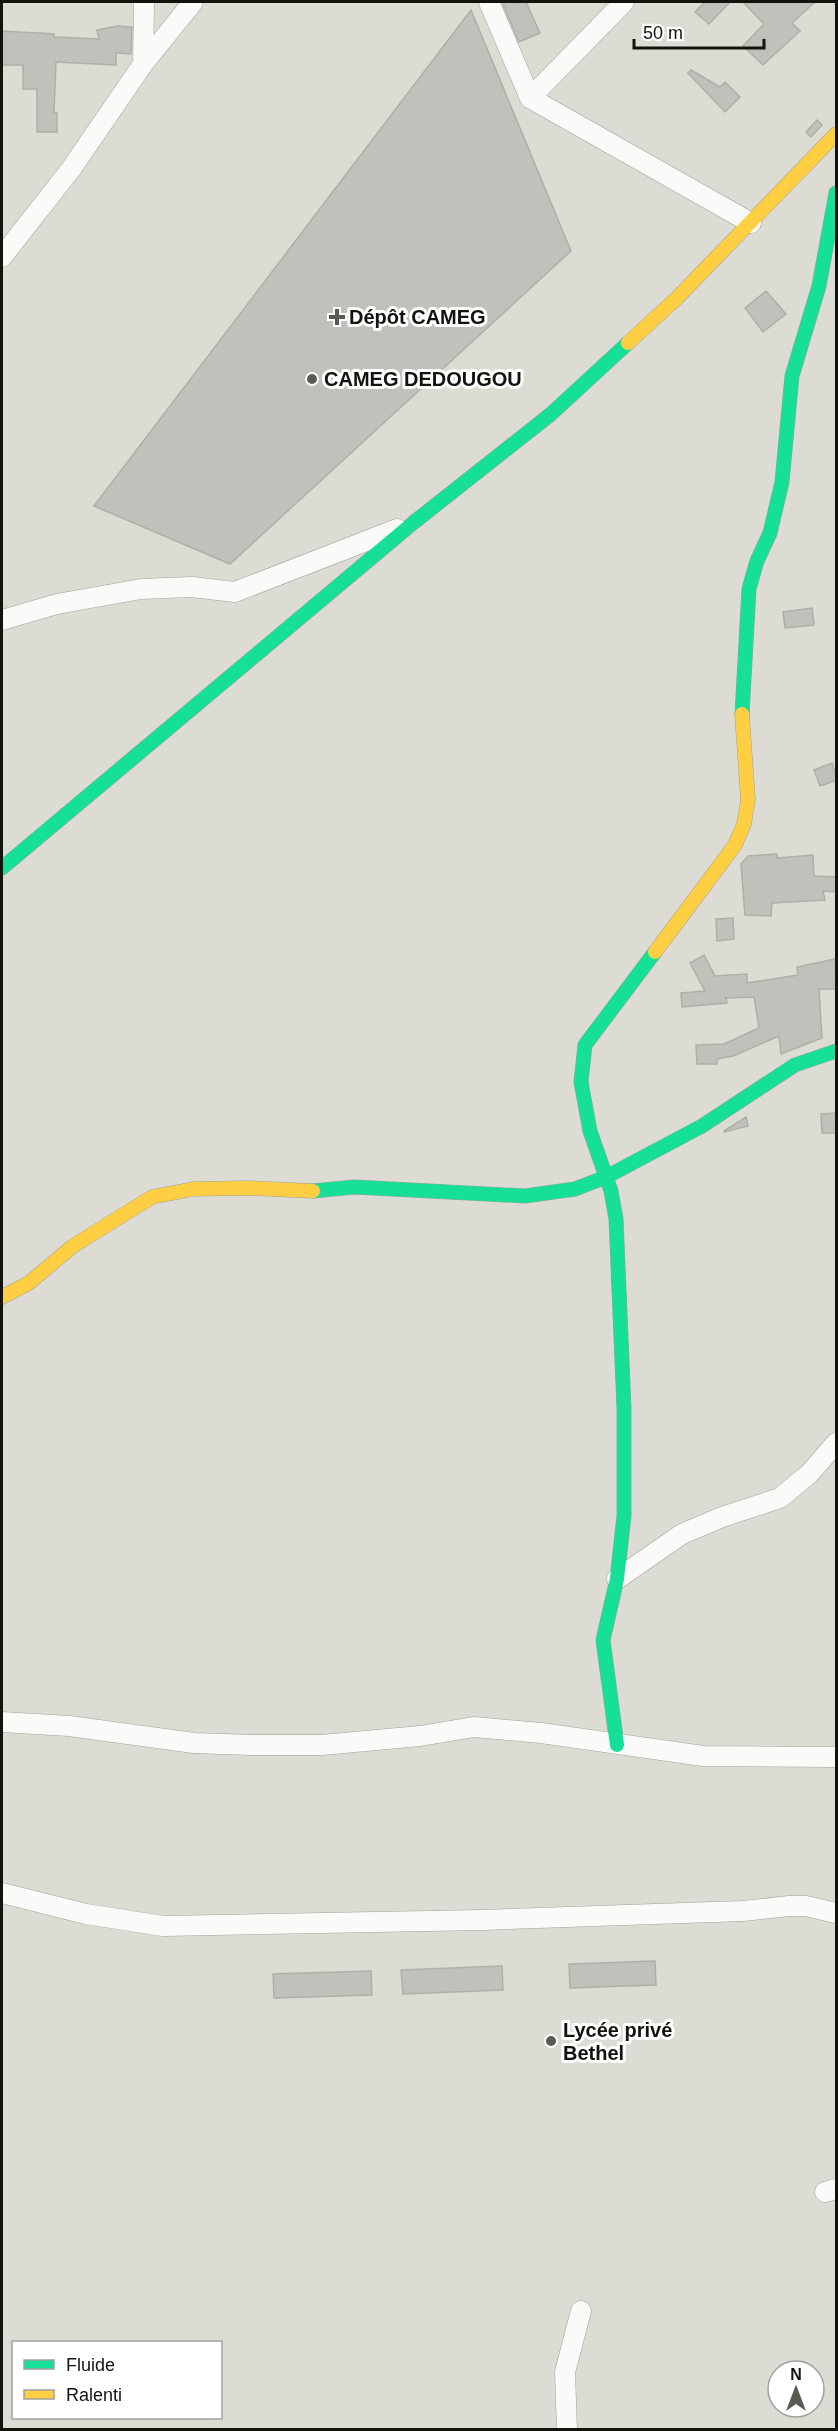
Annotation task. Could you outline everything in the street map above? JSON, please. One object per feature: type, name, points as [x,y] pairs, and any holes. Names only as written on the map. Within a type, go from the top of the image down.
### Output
[{"type":"street","points":[[143,64],[144,2]]},
{"type":"street","points":[[2,257],[71,169],[143,64],[193,2]]},
{"type":"street","points":[[489,2],[530,98],[751,223]]},
{"type":"street","points":[[530,98],[624,2]]},
{"type":"street","points":[[2,868],[412,523],[551,414],[677,298],[837,134]]},
{"type":"street","points":[[617,1745],[603,1640],[617,1579],[624,1516],[624,1408],[616,1219],[606,1177],[590,1131],[580,1082],[585,1045],[735,845],[744,824],[748,800],[742,722],[749,589],[757,561],[770,533],[782,482],[792,376],[819,286],[837,193]]},
{"type":"street","points":[[2,620],[57,604],[141,589],[192,587],[235,592],[412,523]]},
{"type":"street","points":[[2,1297],[29,1283],[73,1246],[152,1197],[193,1189],[248,1188],[312,1191],[354,1187],[525,1196],[574,1189],[606,1177],[702,1126],[795,1065],[837,1051]]},
{"type":"street","points":[[617,1579],[682,1534],[722,1517],[780,1498],[810,1473],[837,1443]]},
{"type":"street","points":[[2,1722],[69,1726],[194,1743],[322,1744],[420,1736],[474,1727],[542,1733],[703,1756],[837,1757]]},
{"type":"street","points":[[2,1893],[86,1914],[163,1926],[494,1919],[743,1911],[789,1906],[806,1906],[837,1913]]},
{"type":"street","points":[[567,2430],[565,2372],[580,2311]]},
{"type":"building","points":[[502,2],[526,2],[540,33],[519,42]]},
{"type":"building","points":[[705,2],[730,2],[709,24],[695,12]]},
{"type":"building","points":[[743,2],[815,2],[792,23],[800,31],[763,65],[743,46],[764,24]]},
{"type":"building","name":"CAMEG DEDOUGOU","points":[[471,10],[571,251],[230,564],[94,506]]},
{"type":"building","points":[[117,26],[132,27],[131,54],[116,53],[116,65],[56,62],[54,113],[57,113],[57,132],[37,132],[37,89],[23,89],[23,65],[2,65],[2,31],[99,39],[97,30]]},
{"type":"building","points":[[691,70],[720,87],[725,82],[740,97],[725,112],[688,73]]},
{"type":"building","points":[[817,120],[822,125],[811,137],[806,132]]},
{"type":"building","points":[[766,291],[786,314],[763,332],[745,308]]},
{"type":"building","points":[[812,608],[814,625],[785,628],[783,612]]},
{"type":"building","points":[[832,763],[837,780],[820,786],[814,770]]},
{"type":"building","points":[[777,854],[777,858],[813,855],[814,876],[837,877],[837,892],[823,891],[825,900],[772,903],[771,916],[745,915],[741,864],[748,856]]},
{"type":"building","points":[[733,918],[734,939],[717,941],[716,919]]},
{"type":"building","points":[[704,955],[715,976],[747,974],[747,983],[798,975],[797,967],[835,959],[836,989],[819,989],[822,1038],[781,1054],[779,1036],[733,1056],[717,1059],[717,1064],[697,1064],[696,1045],[724,1044],[759,1028],[754,997],[726,998],[727,1003],[682,1007],[681,993],[705,991],[690,963]]},
{"type":"building","points":[[837,1113],[837,1133],[822,1133],[821,1114]]},
{"type":"building","points":[[746,1117],[748,1126],[724,1132],[724,1131]]},
{"type":"building","points":[[655,1961],[656,1985],[570,1988],[569,1964]]},
{"type":"building","points":[[502,1966],[503,1990],[403,1994],[401,1970]]},
{"type":"building","points":[[371,1971],[372,1995],[274,1998],[273,1974]]},
{"type":"traffic: fast","points":[[742,714],[749,589],[757,561],[770,533],[782,482],[792,376],[819,286],[836,193]]},
{"type":"traffic: fast","points":[[2,868],[413,523],[551,414],[628,343]]},
{"type":"traffic: fast","points":[[617,1745],[603,1640],[617,1579],[624,1516],[624,1408],[616,1219],[611,1191],[590,1131],[581,1082],[585,1045],[655,952]]},
{"type":"traffic: fast","points":[[313,1191],[354,1187],[525,1196],[575,1189],[606,1177],[702,1126],[795,1065],[836,1051]]},
{"type":"traffic: slow","points":[[628,343],[677,298],[836,134]]},
{"type":"traffic: slow","points":[[655,952],[735,845],[744,824],[748,800],[742,714]]},
{"type":"traffic: slow","points":[[2,1297],[29,1283],[73,1246],[152,1197],[193,1189],[248,1188],[313,1191]]},
{"type":"place","name":"Dépôt CAMEG","points":[[337,317]]},
{"type":"place","name":"CAMEG DEDOUGOU","points":[[312,379]]},
{"type":"place","name":"Lycée privé Bethel","points":[[551,2041]]}]
